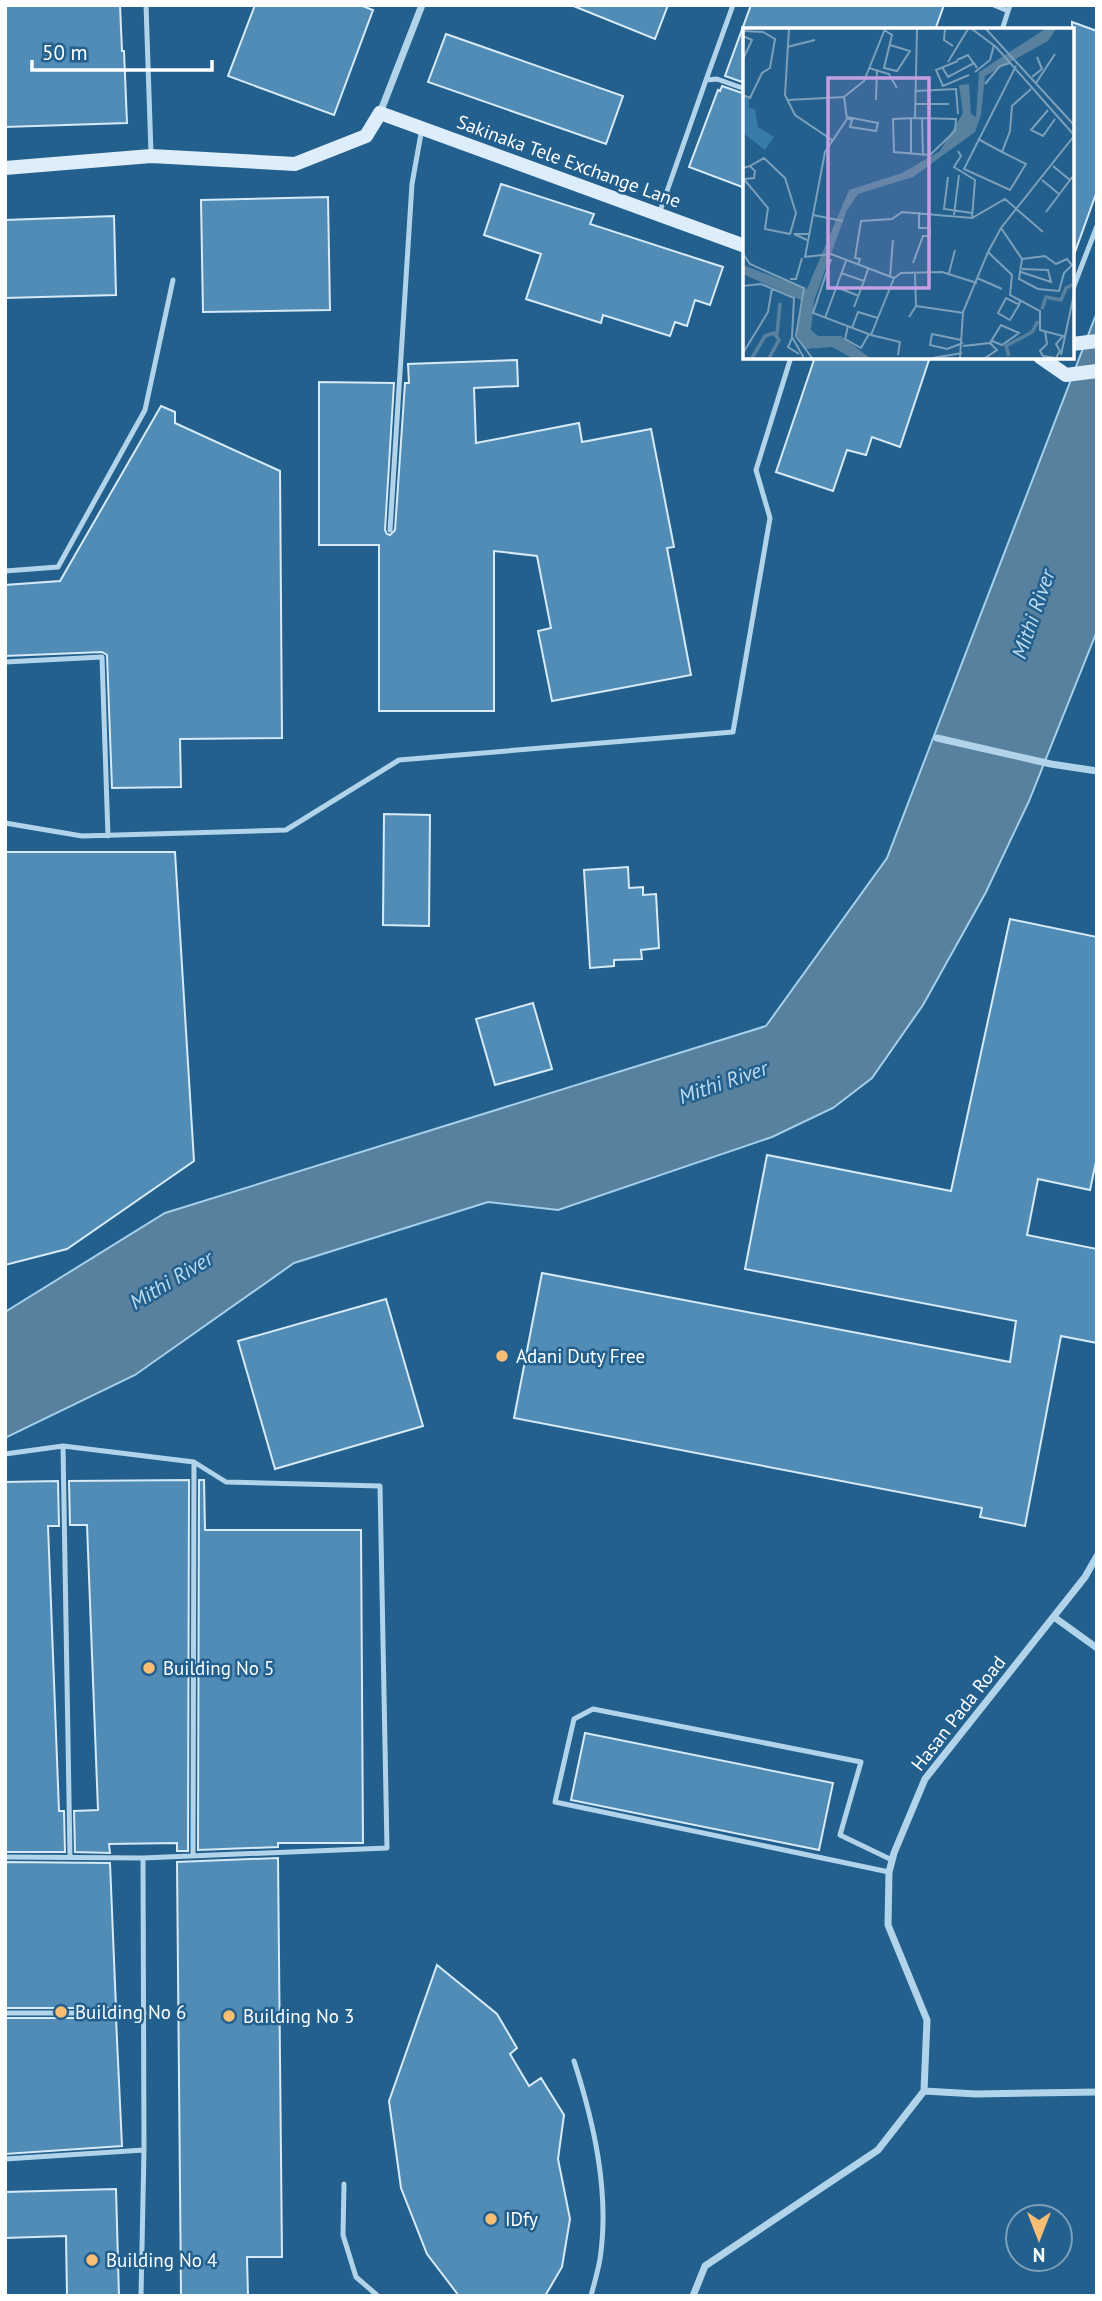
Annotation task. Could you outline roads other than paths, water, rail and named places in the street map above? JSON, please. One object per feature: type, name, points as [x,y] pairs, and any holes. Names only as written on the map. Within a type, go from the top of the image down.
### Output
[{"type":"street","points":[[5,168],[151,156],[295,164],[366,136],[380,113],[422,5]]},
{"type":"street","name":"Sakinaka Tele Exchange Lane","points":[[380,113],[743,245]]},
{"type":"street","points":[[1074,344],[1097,341]]},
{"type":"street","points":[[1046,359],[1066,375],[1097,371]]},
{"type":"street","points":[[937,738],[1051,764],[1097,771]]},
{"type":"street","name":"Hasan Pada Road","points":[[924,2091],[927,2020],[888,1924],[889,1872],[892,1860],[925,1779],[1085,1577],[1097,1556]]},
{"type":"street","points":[[1054,1617],[1097,1648]]},
{"type":"street","points":[[694,2296],[705,2266],[878,2150],[924,2091],[976,2094],[1097,2092]]},
{"type":"lane","points":[[146,5],[151,156]]},
{"type":"lane","points":[[659,214],[733,5]]},
{"type":"lane","points":[[994,5],[1009,8],[1003,28]]},
{"type":"lane","points":[[706,80],[717,79],[743,88]]},
{"type":"lane","points":[[390,530],[412,184],[422,128]]},
{"type":"lane","points":[[1074,285],[1097,226]]},
{"type":"lane","points":[[5,571],[58,567],[145,410],[173,280]]},
{"type":"lane","points":[[5,822],[82,836],[286,830],[399,760],[733,732],[770,518],[756,470],[790,359]]},
{"type":"lane","points":[[5,663],[102,657],[108,836]]},
{"type":"lane","points":[[63,1446],[71,1857]]},
{"type":"lane","points":[[5,1454],[63,1446],[194,1462],[226,1482],[380,1486],[387,1848],[143,1858],[5,1857]]},
{"type":"lane","points":[[193,1856],[194,1462]]},
{"type":"lane","points":[[889,1872],[555,1802],[574,1719],[593,1709],[861,1762],[840,1835],[892,1860]]},
{"type":"lane","points":[[141,2296],[144,2150],[143,1858]]},
{"type":"lane","points":[[5,2013],[144,2013]]},
{"type":"lane","points":[[574,2061],[584,2096],[603,2192],[600,2259],[591,2296]]},
{"type":"lane","points":[[5,2159],[144,2150]]},
{"type":"lane","points":[[344,2184],[343,2235],[356,2277],[378,2296]]},
{"type":"water","name":"Mithi River","points":[[1097,312],[1097,631],[1029,801],[986,892],[923,1005],[872,1078],[833,1108],[772,1137],[558,1210],[488,1202],[294,1263],[135,1375],[5,1438],[5,1312],[165,1213],[766,1026],[887,858]]},
{"type":"place","name":"Adani Duty Free","points":[[502,1356]]},
{"type":"place","name":"Building No 5","points":[[149,1668]]},
{"type":"place","name":"Building No 6","points":[[61,2012]]},
{"type":"place","name":"Building No 3","points":[[229,2016]]},
{"type":"place","name":"IDfy","points":[[491,2219]]},
{"type":"place","name":"Building No 4","points":[[92,2260]]}]
